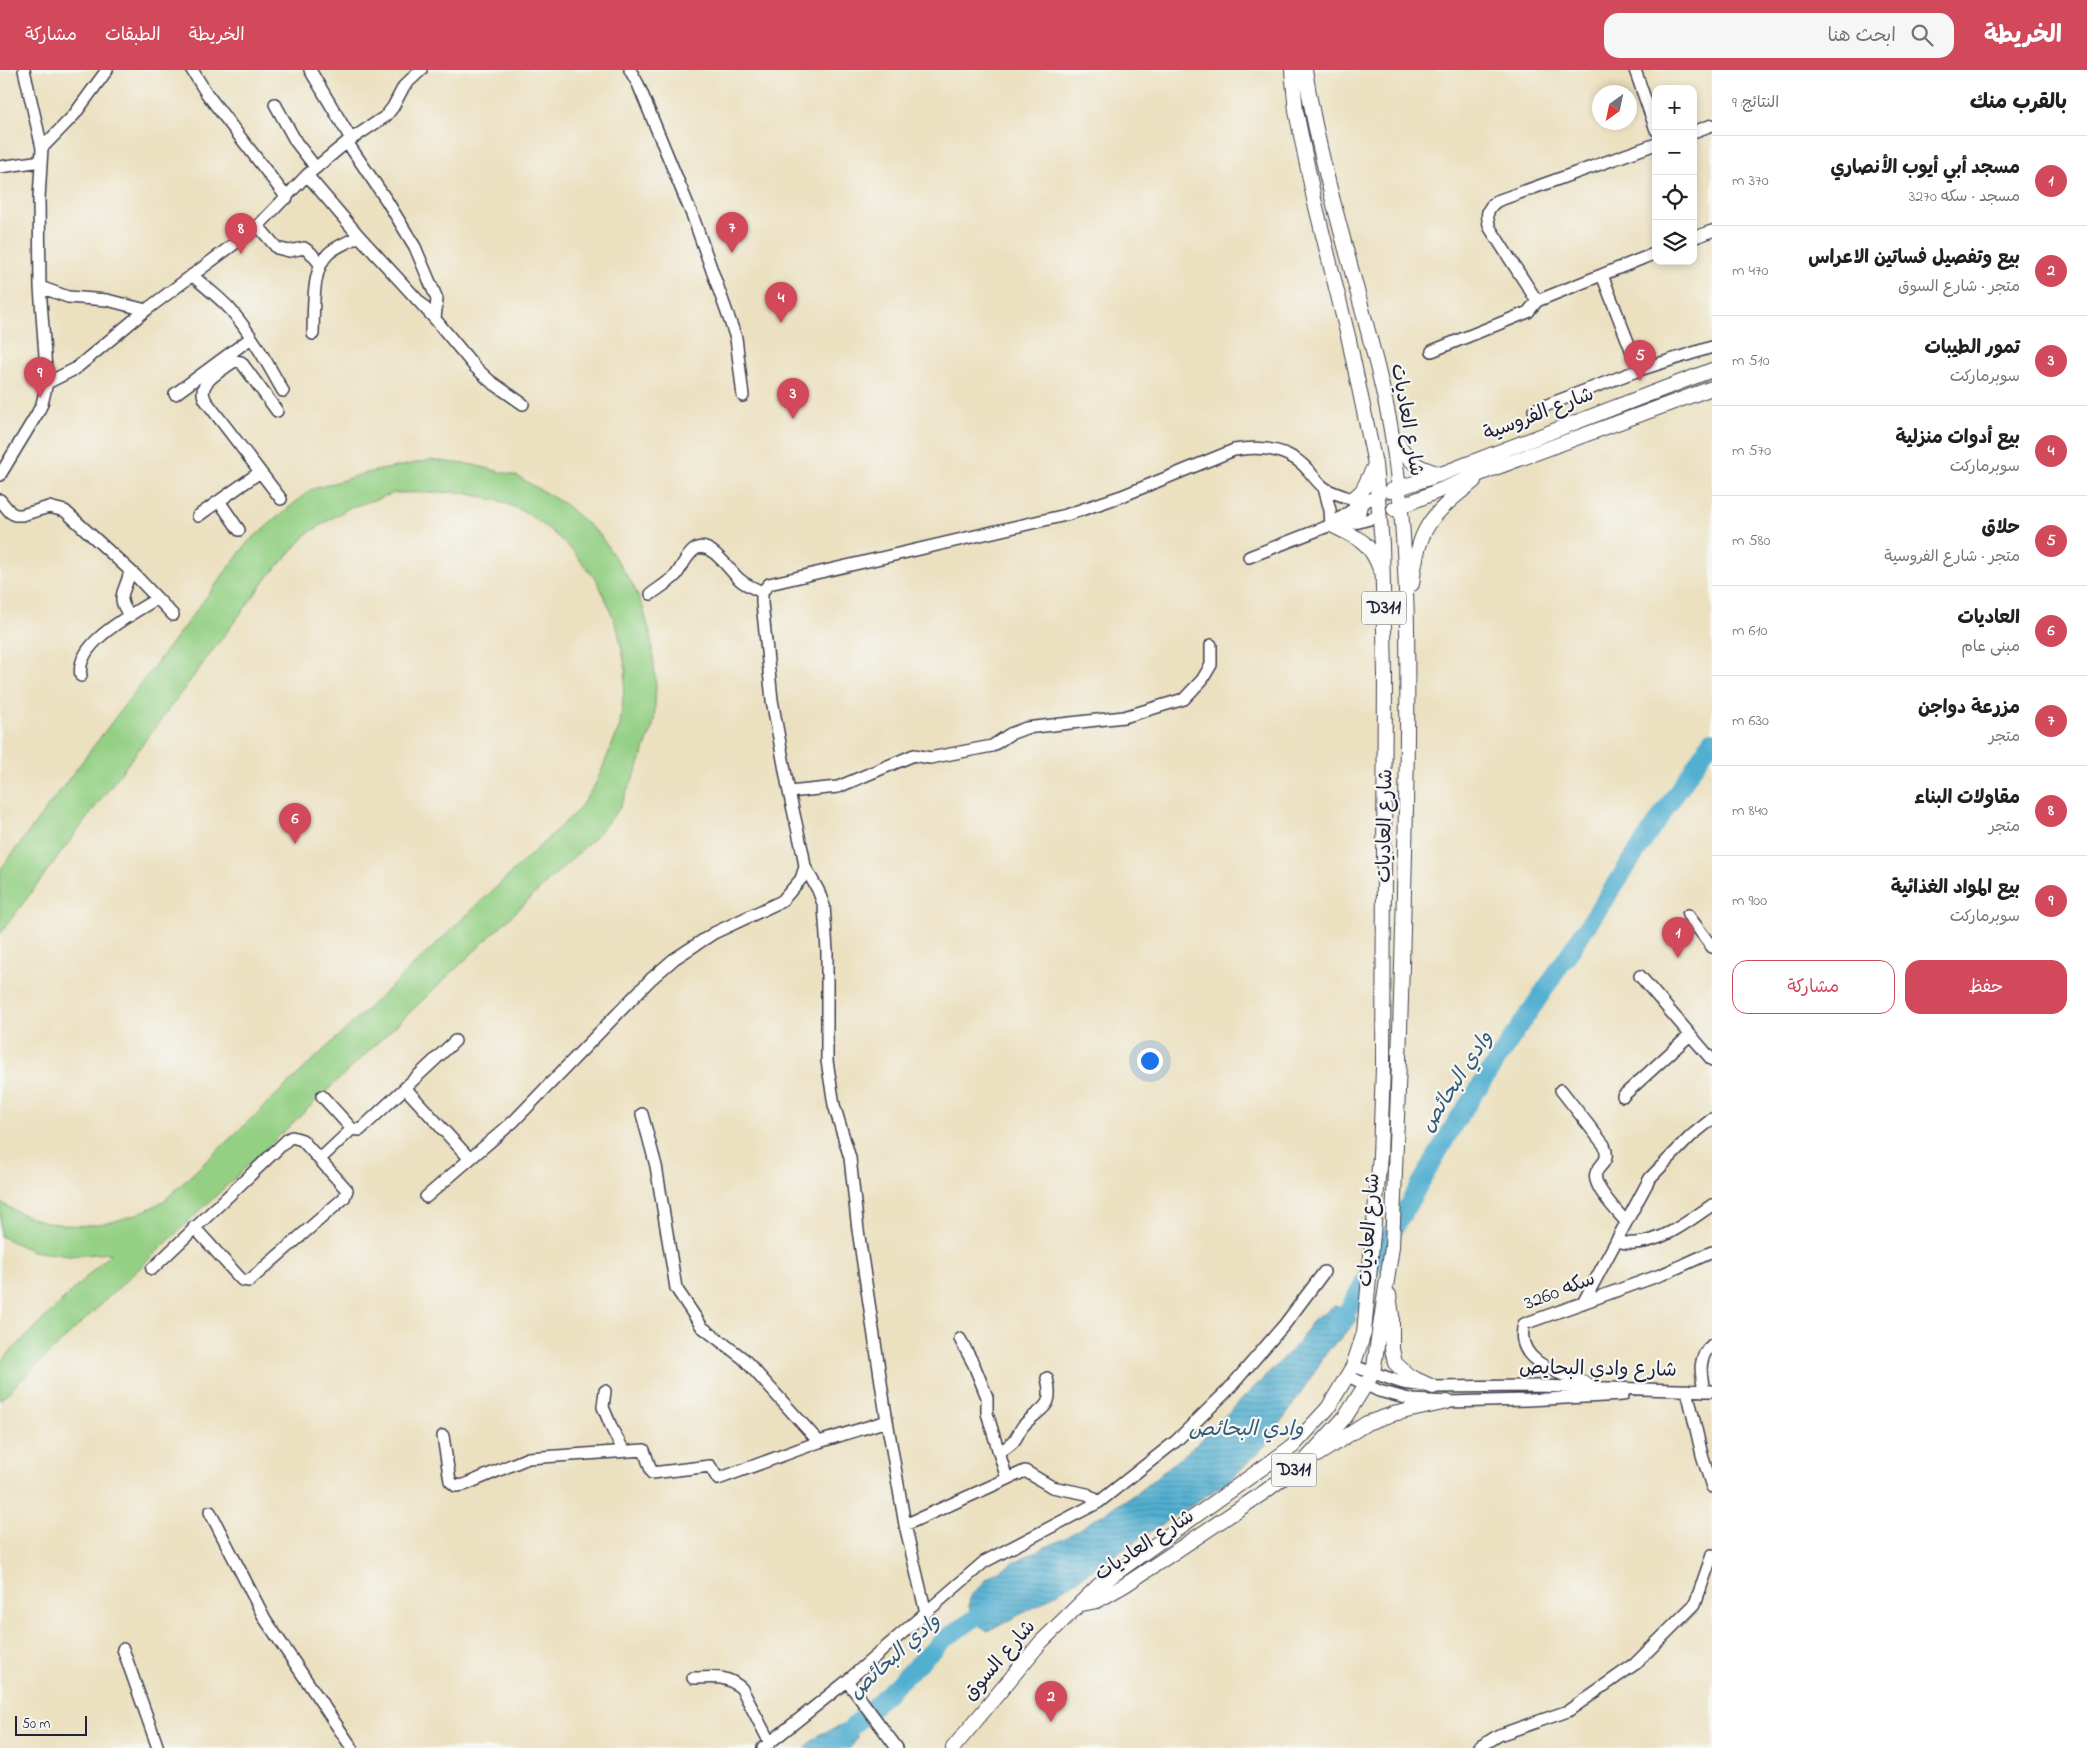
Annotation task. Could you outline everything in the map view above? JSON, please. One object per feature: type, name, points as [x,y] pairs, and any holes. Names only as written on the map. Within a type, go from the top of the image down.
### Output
[{"type":"main road","name":"شارع العاديات","points":[[1082,1604],[1099,1585],[1293,1446],[1328,1408],[1350,1371],[1364,1333],[1380,1156],[1383,1067],[1384,579],[1379,495],[1375,464],[1350,340],[1314,199],[1296,111],[1292,70]]},
{"type":"main road","name":"شارع العاديات","points":[[1082,1604],[1096,1601],[1125,1585],[1263,1493],[1303,1463],[1346,1416],[1370,1379],[1387,1285],[1392,1247],[1403,964],[1408,615],[1401,507],[1392,436],[1384,395],[1318,141],[1305,70]]},
{"type":"main road","name":"شارع الفروسية","points":[[1379,495],[1441,474],[1712,370]]},
{"type":"main road","name":"شارع الفروسية","points":[[1380,516],[1488,471],[1712,388]]},
{"type":"main road","points":[[1392,436],[1409,460],[1421,468],[1441,474]]},
{"type":"main road","points":[[1358,501],[1375,464]]},
{"type":"main road","points":[[1408,615],[1418,548],[1425,528],[1445,504],[1488,471]]},
{"type":"main road","points":[[1331,525],[1358,538],[1368,546],[1374,554],[1384,579]]},
{"type":"main road","points":[[1387,1285],[1392,1316],[1392,1349],[1395,1363],[1409,1376],[1433,1387]]},
{"type":"main road","points":[[1303,1463],[1367,1423],[1393,1414],[1447,1402]]},
{"type":"main road","name":"شارع السوق","points":[[953,1748],[1041,1642],[1082,1604]]},
{"type":"street","points":[[0,475],[39,409],[47,383],[40,287],[38,198],[42,148],[24,70]]},
{"type":"street","points":[[42,148],[74,115],[107,70]]},
{"type":"street","points":[[192,70],[207,94],[286,198]]},
{"type":"street","points":[[310,70],[349,140],[415,247],[437,299],[435,319]]},
{"type":"street","points":[[47,383],[75,369],[192,274],[258,226],[311,172],[349,140],[386,116],[404,86],[421,70]]},
{"type":"street","points":[[630,70],[638,84],[693,217],[736,338],[743,396]]},
{"type":"street","points":[[1635,70],[1652,119]]},
{"type":"street","points":[[274,104],[311,172],[359,236],[435,319],[475,367],[490,381],[523,404]]},
{"type":"street","points":[[1697,131],[1712,125]]},
{"type":"street","points":[[1537,301],[1490,228],[1486,217],[1488,207],[1497,201],[1652,145]]},
{"type":"street","points":[[0,167],[41,161]]},
{"type":"street","points":[[258,226],[277,248],[289,251],[304,248],[320,264]]},
{"type":"street","points":[[1697,234],[1712,231]]},
{"type":"street","points":[[313,334],[316,282],[320,264],[329,252],[359,236]]},
{"type":"street","points":[[1432,351],[1528,312],[1537,301],[1652,255]]},
{"type":"street","points":[[192,274],[230,309],[251,338],[283,391]]},
{"type":"street","points":[[1602,275],[1639,370]]},
{"type":"street","points":[[40,287],[68,297],[107,300],[146,310]]},
{"type":"street","points":[[175,394],[251,338]]},
{"type":"street","points":[[1534,410],[1639,370],[1712,347]]},
{"type":"street","points":[[277,412],[238,360],[234,360],[209,380],[202,390],[206,401],[281,499]]},
{"type":"street","points":[[426,1197],[514,1121],[651,978],[714,933],[782,901],[801,879],[805,867],[804,854],[788,792],[772,700],[762,592],[765,587],[774,582],[1066,515],[1122,496],[1234,450],[1264,448],[1294,458],[1324,488],[1330,510],[1331,525]]},
{"type":"street","points":[[198,516],[260,472]]},
{"type":"street","points":[[1324,488],[1358,501]]},
{"type":"street","points":[[1331,525],[1358,501],[1379,495]]},
{"type":"street","points":[[0,500],[15,515],[22,516],[49,507],[65,511],[130,571],[173,615]]},
{"type":"street","points":[[219,501],[239,530]]},
{"type":"street","points":[[1352,523],[1360,512],[1358,501]]},
{"type":"street","points":[[1249,556],[1331,525],[1352,523],[1380,516]]},
{"type":"street","points":[[651,594],[674,576],[694,549],[699,548],[705,548],[718,556],[739,579],[762,592]]},
{"type":"street","points":[[130,571],[122,596],[124,608],[130,616]]},
{"type":"street","points":[[81,676],[80,665],[84,654],[102,636],[156,599]]},
{"type":"street","points":[[788,792],[838,786],[914,755],[930,758],[992,746],[1010,734],[1026,728],[1124,717],[1184,698],[1202,680],[1211,665],[1211,646]]},
{"type":"street","points":[[805,867],[818,890],[824,906],[827,951],[828,1061],[834,1105],[850,1158],[858,1230],[887,1421],[905,1525],[926,1613]]},
{"type":"street","points":[[1688,914],[1712,947]]},
{"type":"street","points":[[1640,976],[1712,1060]]},
{"type":"street","points":[[1624,1096],[1690,1035]]},
{"type":"street","points":[[322,1096],[352,1129],[360,1130],[455,1042]]},
{"type":"street","points":[[406,1089],[470,1159]]},
{"type":"street","points":[[1561,1090],[1604,1144],[1608,1154],[1597,1172],[1596,1179],[1600,1188],[1626,1222]]},
{"type":"street","points":[[642,1114],[656,1166],[676,1288],[702,1327],[744,1359],[819,1442]]},
{"type":"street","points":[[1583,1303],[1650,1178],[1691,1136],[1712,1119]]},
{"type":"street","points":[[320,1159],[352,1129]]},
{"type":"street","points":[[152,1269],[194,1227],[288,1139],[297,1138],[302,1140],[345,1187],[346,1196],[249,1281],[239,1278],[194,1227]]},
{"type":"street","points":[[1616,1241],[1635,1243],[1649,1241],[1678,1228],[1712,1205]]},
{"type":"street","name":"سكه 3260","points":[[1601,1388],[1544,1366],[1529,1356],[1521,1335],[1524,1324],[1663,1274],[1712,1252]]},
{"type":"street","points":[[693,1678],[726,1678],[736,1682],[742,1689],[767,1745],[847,1681],[984,1562],[1099,1502],[1176,1441],[1227,1391],[1285,1324],[1324,1272]]},
{"type":"street","points":[[960,1339],[974,1365],[987,1397],[987,1413],[1007,1479]]},
{"type":"street","points":[[1712,1345],[1707,1349],[1708,1391],[1687,1390],[1702,1455],[1712,1487]]},
{"type":"street","name":"شارع وادي البحايص","points":[[1350,1371],[1370,1379],[1433,1387],[1687,1390]]},
{"type":"street","points":[[1000,1452],[1013,1442],[1024,1426],[1040,1414],[1049,1400],[1047,1378]]},
{"type":"street","name":"شارع وادي البحايص","points":[[1370,1379],[1379,1391],[1413,1400],[1447,1402],[1577,1398],[1687,1390]]},
{"type":"street","points":[[605,1391],[603,1407],[624,1451]]},
{"type":"street","points":[[443,1436],[450,1481],[456,1486],[464,1485],[528,1458],[644,1450],[652,1473],[710,1466],[718,1480],[819,1442],[887,1421]]},
{"type":"street","points":[[905,1525],[1025,1471],[1052,1487],[1087,1494],[1099,1502]]},
{"type":"street","points":[[210,1512],[265,1619],[352,1748]]},
{"type":"street","points":[[1478,1748],[1498,1736],[1568,1711],[1635,1664],[1694,1604],[1712,1555]]},
{"type":"street","points":[[123,1649],[158,1748]]},
{"type":"street","points":[[847,1681],[890,1745]]},
{"type":"green space","points":[[431,460],[474,465],[517,476],[566,505],[600,535],[633,585],[643,608],[651,637],[656,686],[654,723],[637,770],[619,809],[595,837],[0,1400],[0,1362],[111,1253],[69,1256],[32,1251],[0,1236],[0,1202],[20,1213],[41,1220],[83,1225],[125,1218],[165,1200],[579,809],[596,783],[620,726],[626,670],[618,631],[597,581],[572,550],[550,530],[525,512],[500,501],[460,492],[395,493],[349,508],[308,533],[268,577],[0,934],[0,870],[248,542],[310,490],[366,473]]},
{"type":"water","name":"وادي البحائص","points":[[1334,1306],[1349,1308],[1357,1321],[1328,1351],[1267,1444],[1230,1480],[1037,1606],[988,1631],[977,1624],[969,1607],[970,1596],[990,1576],[1022,1558],[1065,1538],[1138,1492],[1191,1449],[1297,1344],[1314,1319]]},
{"type":"water","name":"وادي البحائص","points":[[838,1727],[853,1727],[858,1738],[850,1748],[805,1748],[818,1735]]},
{"type":"waterway","name":"وادي البحائص","points":[[1335,1326],[1349,1308],[1455,1123],[1712,740]]},
{"type":"waterway","name":"وادي البحائص","points":[[830,1748],[943,1640],[993,1606]]},
{"type":"place","name":"مزرعة دواجن","points":[[732,253]]},
{"type":"place","name":"مقاولات البناء","points":[[241,254]]},
{"type":"place","name":"بيع أدوات منزلية","points":[[781,323]]},
{"type":"place","name":"حلاق","points":[[1640,381]]},
{"type":"place","name":"بيع المواد الغذائية","points":[[40,398]]},
{"type":"place","name":"تمور الطيبات","points":[[793,419]]},
{"type":"place","name":"العاديات","points":[[295,844]]},
{"type":"place","name":"مسجد أبي أيوب الأنصاري","points":[[1678,958]]},
{"type":"place","name":"بيع وتفصيل فساتين الاعراس","points":[[1051,1722]]}]
